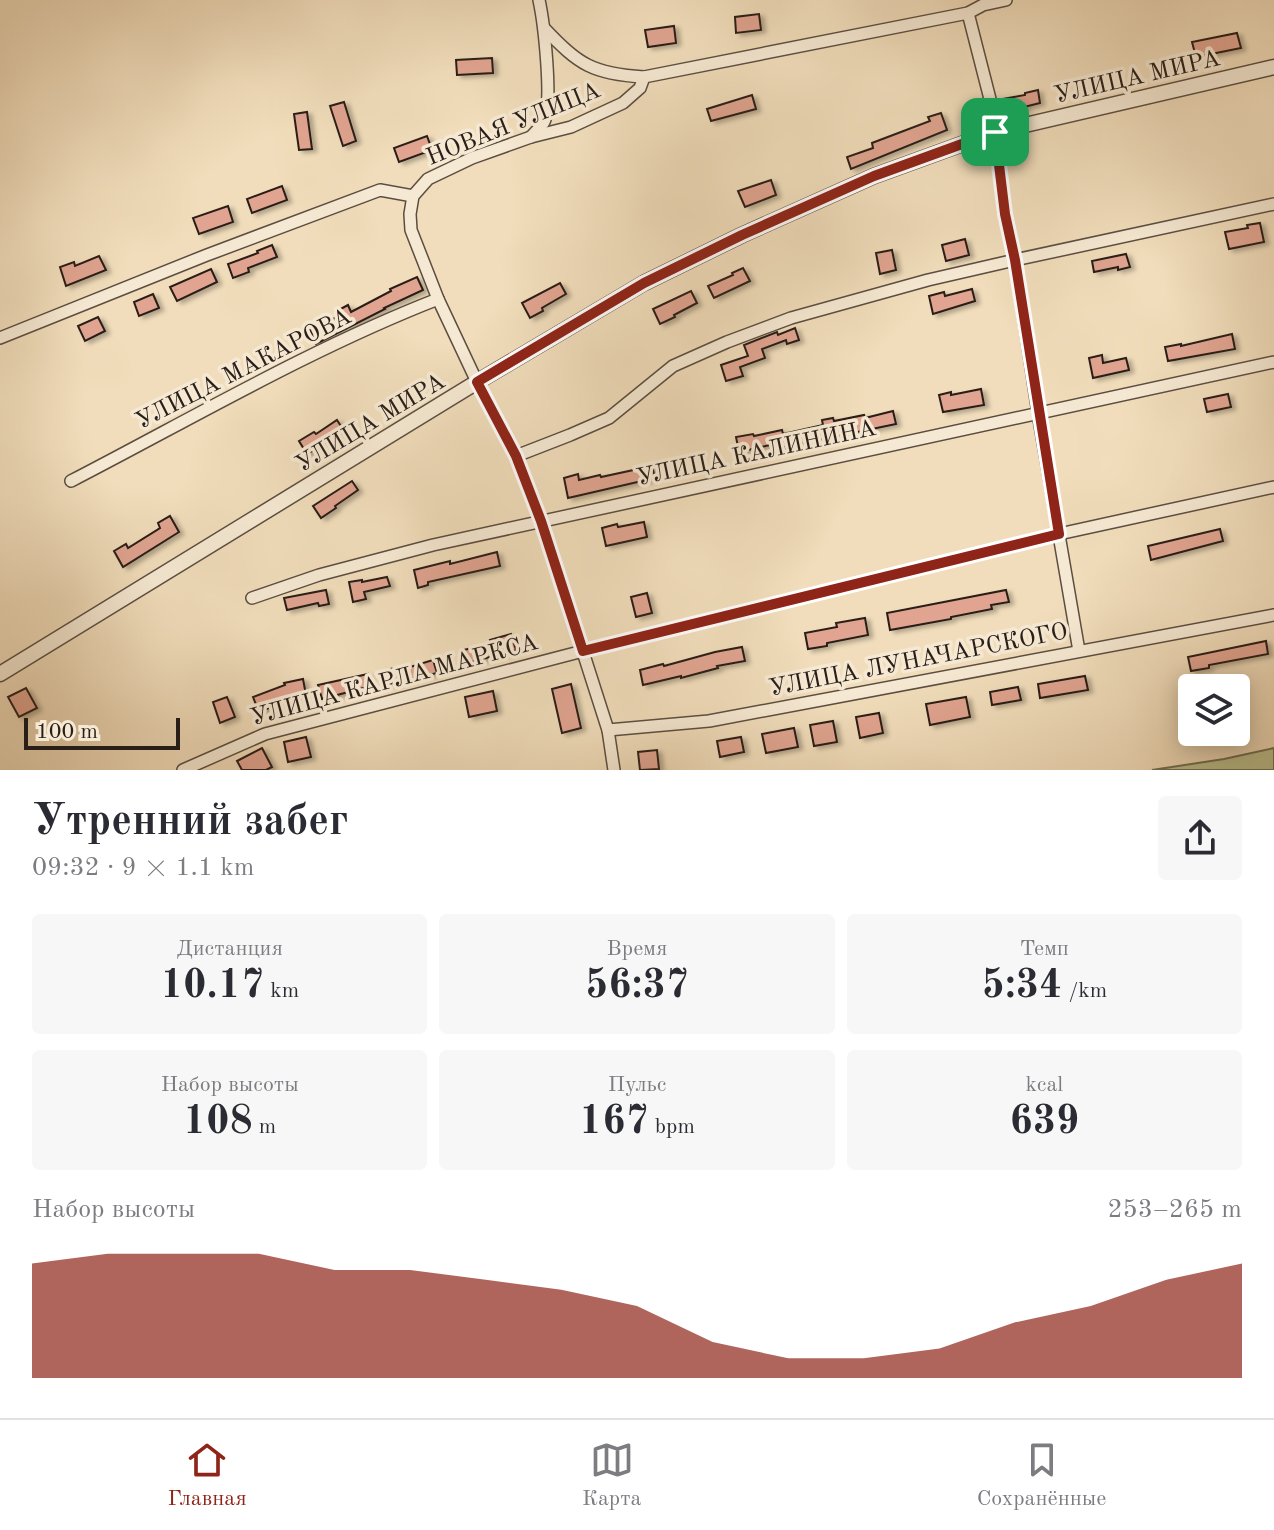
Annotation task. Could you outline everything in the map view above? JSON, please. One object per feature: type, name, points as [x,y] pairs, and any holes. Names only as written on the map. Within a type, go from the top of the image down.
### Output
[{"type":"street","points":[[531,137],[544,122],[548,103],[544,28],[539,0]]},
{"type":"street","points":[[544,28],[567,52],[595,70],[644,77],[968,13],[983,5],[1006,0]]},
{"type":"street","points":[[968,13],[990,99],[1005,214],[1079,651]]},
{"type":"street","name":"УЛИЦА МИРА","points":[[0,674],[477,382],[644,283],[714,249],[874,176],[995,132],[1274,67]]},
{"type":"street","name":"НОВАЯ УЛИЦА","points":[[0,338],[380,190],[413,196],[428,179],[445,169],[531,137],[571,127],[623,103],[640,88],[644,77]]},
{"type":"street","points":[[413,196],[411,230],[438,299],[516,456],[541,521],[608,730],[614,770]]},
{"type":"street","points":[[516,456],[609,418],[673,366],[791,318],[928,280],[1274,204]]},
{"type":"street","name":"УЛИЦА МАКАРОВА","points":[[71,481],[292,366],[438,299]]},
{"type":"street","name":"УЛИЦА КАЛИНИНА","points":[[252,598],[319,575],[433,545],[1274,362]]},
{"type":"street","name":"УЛИЦА КАРЛА МАРКСА","points":[[183,770],[265,734],[583,651],[1059,534],[1274,487]]},
{"type":"street","name":"УЛИЦА ЛУНАЧАРСКОГО","points":[[608,730],[709,721],[1274,615]]},
{"type":"green space","points":[[1274,748],[1274,770],[1152,770],[1224,759]]},
{"type":"building","points":[[759,14],[761,30],[736,33],[735,17]]},
{"type":"building","points":[[674,26],[676,43],[648,47],[645,30]]},
{"type":"building","points":[[1237,33],[1241,48],[1196,57],[1192,42]]},
{"type":"building","points":[[492,58],[493,73],[457,75],[456,60]]},
{"type":"building","points":[[1038,90],[1040,103],[1004,112],[1002,99]]},
{"type":"building","points":[[752,95],[756,109],[711,121],[707,109]]},
{"type":"building","points":[[344,102],[356,141],[343,146],[330,106]]},
{"type":"building","points":[[307,112],[312,149],[299,150],[294,114]]},
{"type":"building","points":[[941,113],[947,130],[851,169],[847,157],[873,148],[872,143],[930,121],[928,117]]},
{"type":"building","points":[[427,136],[432,150],[399,162],[394,148]]},
{"type":"building","points":[[771,180],[776,195],[745,207],[738,191]]},
{"type":"building","points":[[282,186],[287,200],[252,213],[247,199]]},
{"type":"building","points":[[228,206],[233,222],[199,234],[193,218]]},
{"type":"building","points":[[1260,223],[1264,242],[1229,249],[1225,232]]},
{"type":"building","points":[[965,239],[969,255],[946,261],[942,245]]},
{"type":"building","points":[[272,245],[277,257],[248,268],[249,272],[233,278],[228,264]]},
{"type":"building","points":[[892,250],[896,270],[880,274],[876,253]]},
{"type":"building","points":[[1126,254],[1130,267],[1094,272],[1092,261]]},
{"type":"building","points":[[99,256],[106,270],[66,286],[60,267],[74,262],[75,266]]},
{"type":"building","points":[[743,268],[750,281],[714,298],[708,286]]},
{"type":"building","points":[[211,269],[217,282],[177,301],[170,287]]},
{"type":"building","points":[[417,277],[423,290],[316,344],[310,330],[337,317],[335,312],[348,305],[351,312]]},
{"type":"building","points":[[560,283],[566,294],[530,318],[522,303]]},
{"type":"building","points":[[972,289],[975,301],[933,314],[929,296],[944,292],[945,296]]},
{"type":"building","points":[[691,291],[697,303],[660,324],[653,309]]},
{"type":"building","points":[[153,294],[159,308],[139,316],[134,302]]},
{"type":"building","points":[[98,317],[105,331],[85,341],[78,326]]},
{"type":"building","points":[[795,328],[799,340],[787,344],[786,340],[762,349],[765,358],[740,367],[743,376],[726,381],[721,365],[748,356],[744,345]]},
{"type":"building","points":[[1232,334],[1235,349],[1168,361],[1165,347]]},
{"type":"building","points":[[1102,355],[1103,363],[1126,358],[1129,370],[1093,378],[1089,358]]},
{"type":"building","points":[[981,389],[984,405],[943,412],[939,395]]},
{"type":"building","points":[[1228,394],[1231,407],[1207,412],[1204,399]]},
{"type":"building","points":[[893,411],[896,424],[771,452],[770,445],[739,452],[736,437],[782,430],[783,434],[823,425],[822,420],[833,418],[834,421],[864,415],[865,418]]},
{"type":"building","points":[[337,420],[344,431],[307,454],[299,441]]},
{"type":"building","points":[[652,466],[655,478],[568,498],[564,478],[578,474],[579,480],[601,477]]},
{"type":"building","points":[[352,481],[358,490],[321,518],[313,506]]},
{"type":"building","points":[[170,516],[179,532],[123,567],[114,551],[126,544],[128,548],[160,528],[158,523]]},
{"type":"building","points":[[644,522],[647,537],[606,546],[602,528]]},
{"type":"building","points":[[1220,529],[1223,541],[1151,560],[1148,546]]},
{"type":"building","points":[[497,552],[500,566],[428,582],[428,585],[418,588],[414,570]]},
{"type":"building","points":[[387,577],[390,586],[364,592],[366,599],[353,602],[349,582]]},
{"type":"building","points":[[326,590],[329,604],[319,606],[318,603],[287,610],[284,598]]},
{"type":"building","points":[[1006,590],[1009,602],[991,605],[992,609],[890,630],[887,613]]},
{"type":"building","points":[[647,593],[652,613],[636,617],[631,597]]},
{"type":"building","points":[[865,618],[868,635],[808,649],[805,633]]},
{"type":"building","points":[[511,634],[516,650],[464,664],[460,651]]},
{"type":"building","points":[[1266,641],[1268,654],[1191,671],[1188,657]]},
{"type":"building","points":[[742,647],[745,661],[643,685],[640,670]]},
{"type":"building","points":[[433,660],[437,673],[389,684],[386,670],[407,665],[407,668]]},
{"type":"building","points":[[368,674],[371,686],[322,699],[318,685]]},
{"type":"building","points":[[1085,676],[1088,690],[1040,698],[1038,684]]},
{"type":"building","points":[[303,679],[306,695],[276,702],[277,705],[259,712],[253,697],[284,683]]},
{"type":"building","points":[[571,684],[581,728],[562,733],[552,689]]},
{"type":"building","points":[[1018,687],[1021,700],[992,705],[990,692]]},
{"type":"building","points":[[26,688],[37,708],[19,717],[8,697]]},
{"type":"building","points":[[493,691],[497,711],[469,717],[465,697]]},
{"type":"building","points":[[227,697],[235,717],[220,723],[213,702]]},
{"type":"building","points":[[966,697],[970,717],[930,725],[926,704]]},
{"type":"building","points":[[879,713],[883,733],[860,738],[856,717]]},
{"type":"building","points":[[833,721],[837,742],[814,746],[810,725]]},
{"type":"building","points":[[794,728],[798,747],[766,753],[762,734]]},
{"type":"building","points":[[306,737],[311,757],[288,762],[284,742]]},
{"type":"building","points":[[741,737],[744,752],[720,757],[717,741]]},
{"type":"building","points":[[262,748],[272,767],[242,770],[237,761]]},
{"type":"building","points":[[657,750],[659,769],[640,770],[638,752]]},
{"type":"route","points":[[995,132],[1005,214],[1059,534],[583,651],[541,521],[516,456],[477,382],[644,283],[742,235],[874,176],[995,132]]}]
